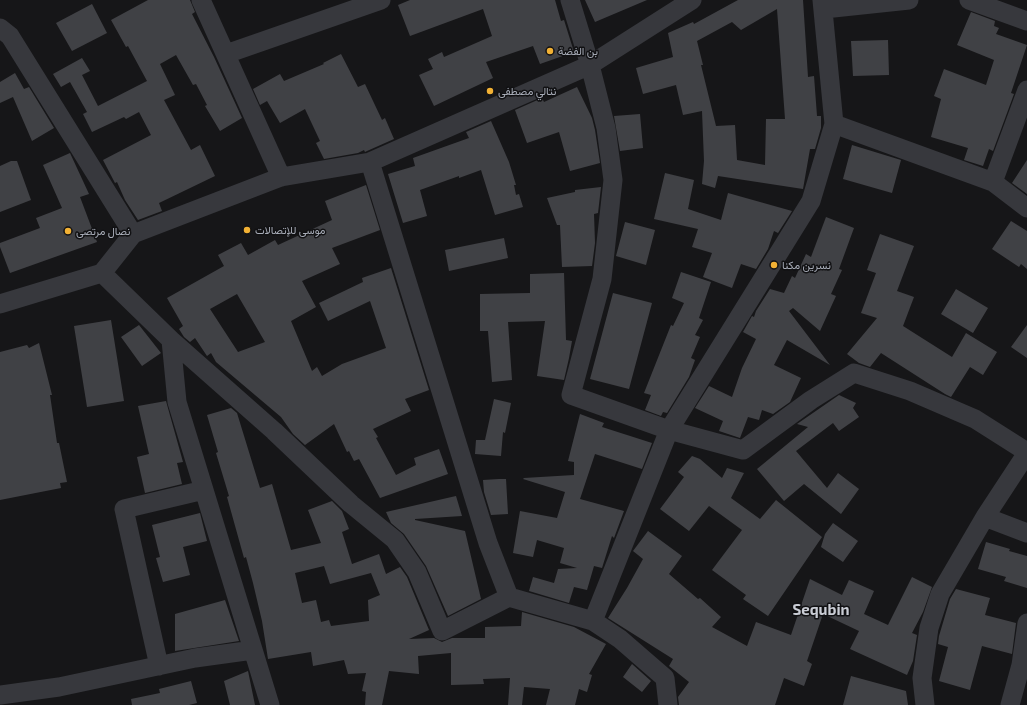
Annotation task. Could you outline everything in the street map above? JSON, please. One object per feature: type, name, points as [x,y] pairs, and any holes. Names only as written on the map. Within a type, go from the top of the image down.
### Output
[{"type":"street","points":[[201,0],[281,177]]},
{"type":"street","points":[[226,54],[381,0]]},
{"type":"street","points":[[570,0],[590,65],[606,128],[613,180],[602,279],[571,396],[669,430],[743,450],[811,400],[854,373],[910,391],[975,419],[1027,452],[985,517],[940,594],[929,628],[922,678],[925,705]]},
{"type":"street","points":[[0,304],[102,273],[133,234],[281,177],[370,162],[590,65],[692,0]]},
{"type":"street","points":[[593,621],[669,430],[811,201],[834,124],[823,4],[909,0]]},
{"type":"street","points":[[969,0],[1027,21]]},
{"type":"street","points":[[0,28],[10,36],[133,234]]},
{"type":"street","points":[[994,182],[1027,90]]},
{"type":"street","points":[[834,124],[994,182],[1027,208]]},
{"type":"street","points":[[370,162],[488,543],[509,597]]},
{"type":"street","points":[[102,273],[171,340],[274,431],[351,504],[395,540],[417,572],[442,631],[509,597],[593,621],[620,638],[665,678],[668,705]]},
{"type":"street","points":[[171,340],[177,402],[270,705]]},
{"type":"street","points":[[159,666],[124,509],[204,490]]},
{"type":"street","points":[[985,517],[1027,533]]},
{"type":"street","points":[[1010,705],[1020,666],[1027,623]]},
{"type":"street","points":[[0,695],[59,688],[196,658],[254,650]]},
{"type":"building","points":[[148,0],[190,0],[195,12],[192,14],[242,118],[220,131],[205,106],[207,105],[196,84],[193,85],[176,55],[160,64],[175,95],[164,100],[191,150],[200,145],[215,176],[159,203],[162,211],[138,220],[125,200],[117,182],[115,183],[103,160],[151,135],[139,112],[126,119],[124,117],[92,132],[83,114],[87,112],[70,82],[61,87],[53,74],[82,58],[90,71],[82,75],[98,106],[147,81],[128,46],[126,47],[111,20]]},
{"type":"building","points":[[410,0],[555,0],[561,21],[564,20],[574,52],[540,64],[533,46],[486,62],[493,78],[434,106],[419,75],[433,69],[428,59],[442,52],[444,57],[492,36],[483,9],[410,36],[398,5]]},
{"type":"building","points":[[585,0],[647,0],[595,22]]},
{"type":"building","points":[[738,0],[803,0],[808,77],[814,76],[817,116],[821,116],[821,128],[815,149],[810,149],[803,189],[718,176],[715,188],[702,184],[704,161],[702,111],[683,115],[676,85],[643,94],[636,68],[673,57],[668,33],[693,22],[694,24]],"holes":[[[777,9],[785,119],[766,119],[765,165],[737,160],[735,125],[716,126],[701,65],[703,65],[697,41],[732,22],[741,30]]]},
{"type":"building","points":[[92,4],[107,33],[72,51],[56,23]]},
{"type":"building","points":[[971,12],[995,21],[994,26],[999,28],[996,34],[1027,45],[1011,93],[1014,94],[993,151],[989,149],[983,166],[964,160],[968,148],[931,137],[941,99],[934,96],[944,69],[986,85],[994,60],[957,45]]},
{"type":"building","points":[[888,40],[889,75],[853,76],[851,41]]},
{"type":"building","points":[[341,54],[358,87],[365,84],[382,120],[385,118],[394,139],[365,152],[364,150],[358,153],[324,159],[316,143],[320,141],[305,109],[280,123],[267,101],[260,105],[253,89],[280,74],[284,81],[324,64],[323,63]]},
{"type":"building","points":[[15,73],[24,89],[29,87],[54,128],[32,141],[13,97],[0,103],[0,82]]},
{"type":"building","points":[[577,87],[592,118],[600,163],[570,171],[559,132],[527,143],[515,110],[542,98],[544,102]]},
{"type":"building","points":[[640,114],[643,148],[620,151],[614,116]]},
{"type":"building","points":[[491,121],[509,162],[516,185],[514,185],[516,195],[519,194],[523,207],[495,215],[481,170],[420,190],[427,216],[403,223],[388,174],[415,166],[413,158],[469,138],[466,132]]},
{"type":"building","points":[[852,145],[901,160],[892,193],[843,179]]},
{"type":"building","points":[[70,153],[89,194],[80,197],[97,242],[10,273],[0,247],[0,243],[40,228],[36,218],[62,208],[43,165]]},
{"type":"building","points":[[1027,160],[1027,194],[1012,183]]},
{"type":"building","points":[[11,161],[17,161],[31,200],[0,212],[0,166]]},
{"type":"building","points":[[665,173],[694,180],[688,209],[721,220],[728,193],[792,211],[778,233],[774,231],[768,249],[756,269],[741,264],[732,288],[703,277],[712,253],[692,247],[698,229],[654,219]]},
{"type":"building","points":[[366,185],[380,230],[332,248],[340,264],[302,281],[316,307],[291,321],[312,371],[317,367],[322,376],[342,364],[386,348],[370,301],[328,321],[319,303],[363,282],[362,278],[391,268],[429,390],[405,399],[411,411],[373,429],[378,437],[376,438],[396,475],[416,465],[414,458],[439,449],[448,474],[380,498],[359,459],[354,461],[349,451],[347,452],[334,424],[305,445],[293,434],[281,417],[216,362],[211,353],[207,356],[195,338],[190,342],[184,337],[179,329],[183,326],[167,298],[224,266],[218,255],[241,243],[248,255],[275,240],[278,245],[332,220],[325,201]],"holes":[[[237,294],[265,342],[238,352],[210,309]]]},
{"type":"building","points":[[601,187],[598,213],[594,214],[595,243],[592,266],[562,267],[560,225],[557,225],[547,198],[575,192],[575,190]]},
{"type":"building","points":[[826,217],[854,228],[839,269],[842,270],[831,294],[836,296],[820,331],[793,308],[789,311],[830,365],[787,340],[774,365],[801,378],[790,402],[773,414],[762,410],[759,420],[748,417],[740,438],[719,431],[723,421],[695,408],[709,386],[732,397],[742,368],[756,339],[743,332],[752,316],[754,317],[756,311],[770,289],[784,293],[792,276],[795,278],[806,254],[811,257]]},
{"type":"building","points":[[1011,221],[1027,231],[1027,269],[1021,264],[1019,267],[992,249]]},
{"type":"building","points":[[625,222],[655,230],[646,265],[616,256]]},
{"type":"building","points":[[880,234],[914,246],[897,291],[914,297],[903,326],[952,357],[966,333],[997,352],[983,375],[970,367],[951,397],[881,353],[870,367],[859,363],[847,354],[877,318],[861,313],[876,273],[867,270]]},
{"type":"building","points":[[504,238],[508,258],[449,271],[445,250]]},
{"type":"building","points":[[681,272],[711,282],[699,318],[703,320],[695,335],[700,337],[691,358],[695,360],[689,377],[667,413],[663,412],[661,416],[645,410],[651,395],[644,393],[671,325],[673,326],[684,303],[672,298]]},
{"type":"building","points":[[564,273],[566,340],[572,341],[564,380],[537,376],[545,321],[508,322],[512,380],[492,382],[488,331],[480,331],[480,294],[530,293],[530,274]]},
{"type":"building","points":[[956,289],[988,308],[973,333],[941,314]]},
{"type":"building","points":[[613,293],[652,303],[629,389],[590,379]]},
{"type":"building","points":[[111,320],[124,401],[87,407],[74,326]]},
{"type":"building","points":[[139,325],[161,353],[142,366],[121,337]]},
{"type":"building","points":[[1027,325],[1027,358],[1011,347]]},
{"type":"building","points":[[39,343],[52,395],[50,395],[57,443],[59,443],[67,482],[60,483],[61,488],[0,500],[0,352],[27,345],[29,348]]},
{"type":"building","points":[[839,395],[856,403],[853,408],[859,417],[839,431],[833,423],[796,451],[827,488],[838,473],[859,489],[841,514],[804,484],[784,501],[757,469],[808,427],[797,424]]},
{"type":"building","points":[[494,399],[511,403],[505,433],[503,432],[501,456],[475,454],[476,440],[485,440]]},
{"type":"building","points":[[166,401],[183,462],[177,463],[182,484],[145,493],[137,457],[149,454],[138,406]]},
{"type":"building","points":[[231,408],[237,413],[260,488],[272,484],[291,550],[321,543],[308,510],[332,501],[342,511],[349,529],[342,532],[352,564],[379,554],[386,574],[400,567],[407,577],[429,630],[409,639],[434,638],[442,642],[452,638],[485,638],[485,627],[521,626],[522,612],[574,627],[606,644],[589,674],[592,675],[587,692],[579,689],[575,705],[546,705],[550,689],[524,687],[522,705],[508,705],[510,678],[483,679],[484,684],[451,685],[451,653],[418,656],[419,674],[389,671],[382,705],[365,705],[366,692],[362,691],[366,673],[348,674],[344,660],[313,666],[311,652],[268,659],[262,621],[253,583],[246,557],[244,558],[227,497],[229,496],[216,453],[218,452],[207,415]],"holes":[[[324,566],[330,584],[371,573],[380,595],[368,600],[369,621],[331,626],[329,620],[321,622],[316,600],[302,603],[295,573]]]},
{"type":"building","points":[[580,414],[604,423],[602,427],[652,443],[642,469],[595,454],[580,499],[624,511],[614,538],[612,536],[602,568],[594,566],[587,590],[574,587],[569,603],[529,591],[533,577],[554,583],[558,569],[577,568],[560,563],[564,548],[537,540],[533,557],[513,553],[520,511],[557,518],[565,492],[523,479],[574,475],[574,462],[568,461]]},
{"type":"building","points":[[692,456],[700,459],[722,478],[727,468],[744,473],[731,498],[760,519],[776,500],[822,537],[768,616],[743,599],[746,595],[712,570],[742,530],[709,506],[689,531],[660,509],[684,477],[678,472]]},
{"type":"building","points":[[506,479],[508,514],[491,515],[484,492],[483,480]]},
{"type":"building","points":[[456,496],[462,516],[415,519],[465,531],[481,599],[448,616],[426,566],[404,534],[391,523],[386,512]]},
{"type":"building","points":[[200,513],[207,541],[183,547],[190,575],[163,582],[156,558],[160,557],[152,525]]},
{"type":"building","points":[[833,523],[858,541],[843,562],[821,547],[825,534]]},
{"type":"building","points":[[648,531],[682,556],[669,574],[698,599],[700,598],[721,617],[712,627],[747,646],[756,622],[791,635],[810,579],[842,595],[849,580],[874,591],[864,614],[888,625],[912,577],[932,587],[923,612],[912,633],[917,635],[913,661],[907,675],[850,649],[859,631],[823,614],[807,661],[812,664],[804,686],[784,678],[775,705],[679,705],[678,697],[689,682],[669,666],[673,659],[608,618],[643,559],[633,551]]},
{"type":"building","points":[[986,542],[1027,556],[1027,588],[1004,581],[1006,577],[978,569]]},
{"type":"building","points":[[956,589],[990,598],[985,615],[1016,623],[1012,654],[982,646],[970,690],[939,681],[948,647],[938,644],[939,636],[950,599]]},
{"type":"building","points":[[225,600],[239,641],[175,651],[175,614]]},
{"type":"building","points":[[632,664],[651,681],[642,692],[623,677]]},
{"type":"building","points":[[248,671],[255,705],[230,705],[224,681]]},
{"type":"building","points":[[851,676],[906,691],[908,705],[843,705]]},
{"type":"building","points":[[191,681],[197,703],[189,705],[132,705],[131,699],[160,693],[159,689]]},
{"type":"place","name":"بن الفضة","points":[[550,51]]},
{"type":"place","name":"نتالي مصطفى","points":[[490,91]]},
{"type":"place","name":"موسى للإتصالات","points":[[247,230]]},
{"type":"place","name":"نصال مرتصى","points":[[68,231]]},
{"type":"place","name":"نسرين مكنا","points":[[774,265]]},
{"type":"district","name":"Sequbin","points":[[821,610]]}]
